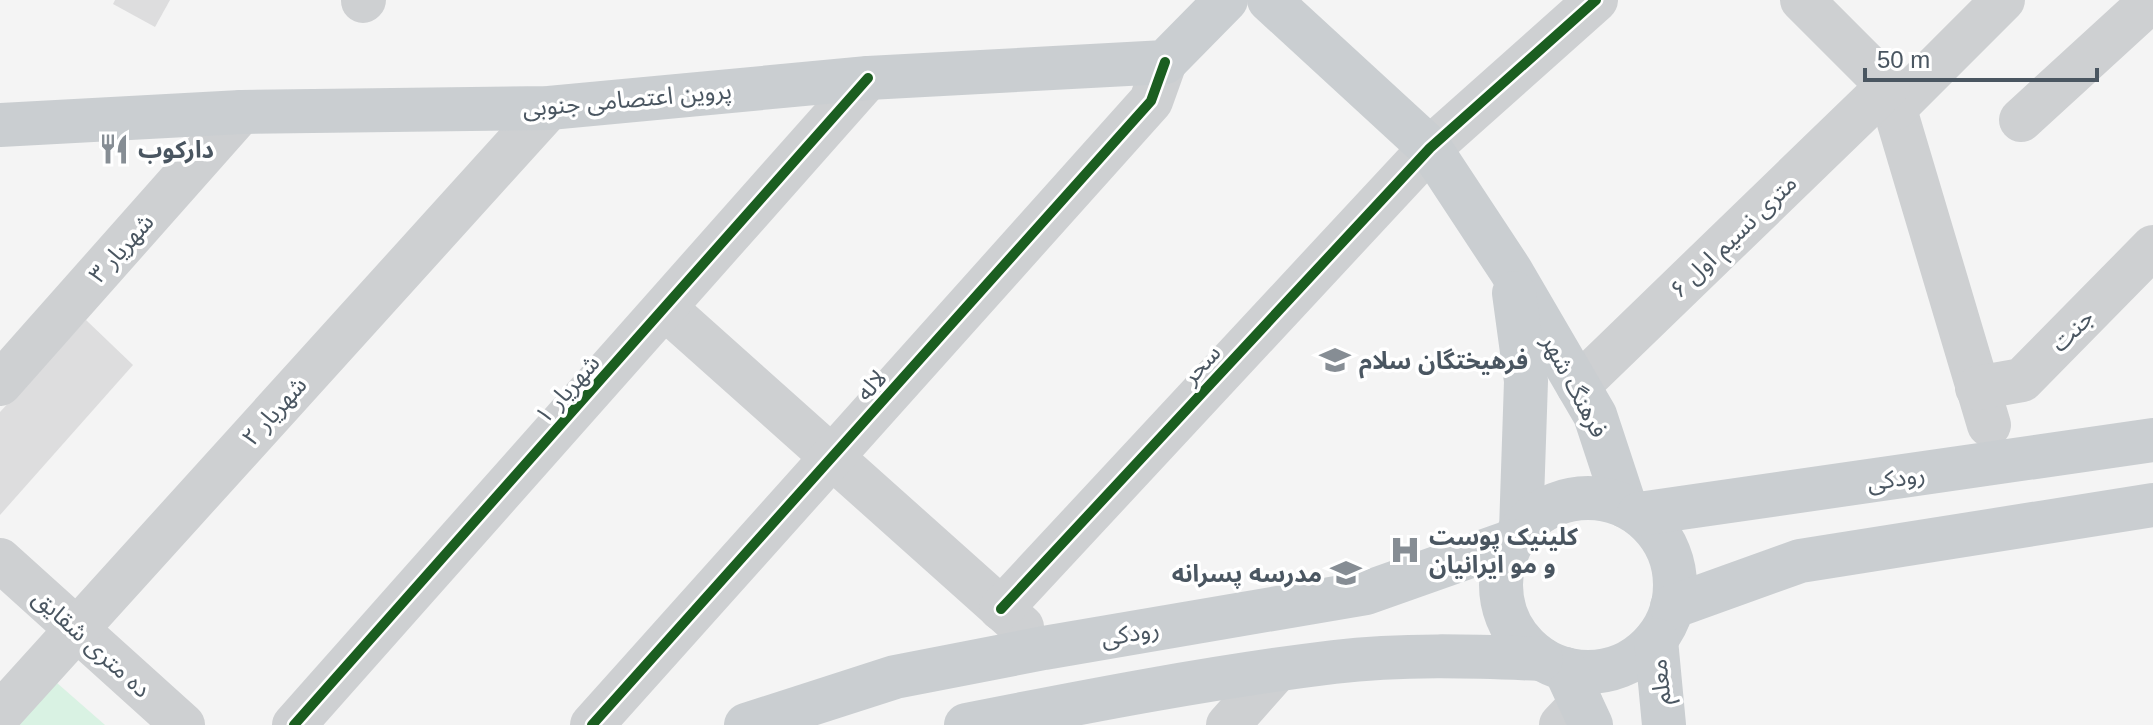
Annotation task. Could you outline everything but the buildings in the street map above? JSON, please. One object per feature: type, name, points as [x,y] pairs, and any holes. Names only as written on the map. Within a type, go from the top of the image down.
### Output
[{"type":"main road","points":[[1165,62],[1226,0]]},
{"type":"main road","name":"فرهنگ شهر","points":[[1269,0],[1430,148],[1511,271],[1595,415],[1632,510]]},
{"type":"main road","name":"پروین اعتصامی جنوبی","points":[[0,125],[241,112],[549,108],[868,78],[1165,62]]},
{"type":"main road","points":[[1511,271],[1526,381],[1517,535]]},
{"type":"main road","name":"رودکی","points":[[1632,510],[2153,440]]},
{"type":"main road","points":[[1597,499],[1632,510],[1666,546],[1674,576],[1664,623],[1641,654],[1614,668],[1585,672],[1568,697],[1518,636],[1503,606],[1504,561],[1517,535],[1534,516],[1569,500],[1597,499]]},
{"type":"main road","points":[[1664,623],[1800,561],[2153,505]]},
{"type":"main road","name":"رودکى","points":[[746,725],[847,709],[895,677],[1366,593],[1517,535]]},
{"type":"main road","name":"معلم","points":[[1664,623],[1664,725]]},
{"type":"main road","points":[[966,725],[1336,662],[1486,657],[1568,697]]},
{"type":"street","name":"سحر","points":[[1001,609],[1430,148],[1596,0]]},
{"type":"street","points":[[1802,0],[1891,97]]},
{"type":"street","name":"۶ متری نسیم اول","points":[[1578,386],[1891,97],[2003,0]]},
{"type":"street","points":[[2021,120],[2152,0]]},
{"type":"street","name":"لاله","points":[[592,725],[1151,101],[1165,62]]},
{"type":"street","name":"شهریار ۱","points":[[294,725],[868,78]]},
{"type":"street","name":"جنت","points":[[1891,97],[1983,406],[2022,380],[2153,247]]},
{"type":"street","name":"شهریار ۲","points":[[0,714],[549,108]]},
{"type":"street","name":"شهریار ۳","points":[[0,384],[241,112]]},
{"type":"street","points":[[666,309],[1044,648]]},
{"type":"street","name":"ده متری شقایق","points":[[0,560],[183,725]]},
{"type":"street","points":[[1228,725],[1276,671]]},
{"type":"green space","points":[[57,683],[105,725],[18,725]]},
{"type":"cycle path","points":[[1001,609],[1430,148],[1596,0]]},
{"type":"cycle path","points":[[592,725],[1151,101],[1165,62]]},
{"type":"cycle path","points":[[294,725],[868,78]]},
{"type":"place","name":"دارکوب","points":[[114,149]]},
{"type":"place","name":"فرهیختگان سلام","points":[[1335,360]]},
{"type":"place","name":"کلینیک پوست و مو ایرانیان","points":[[1405,550]]},
{"type":"place","name":"مدرسه پسرانه","points":[[1346,573]]}]
